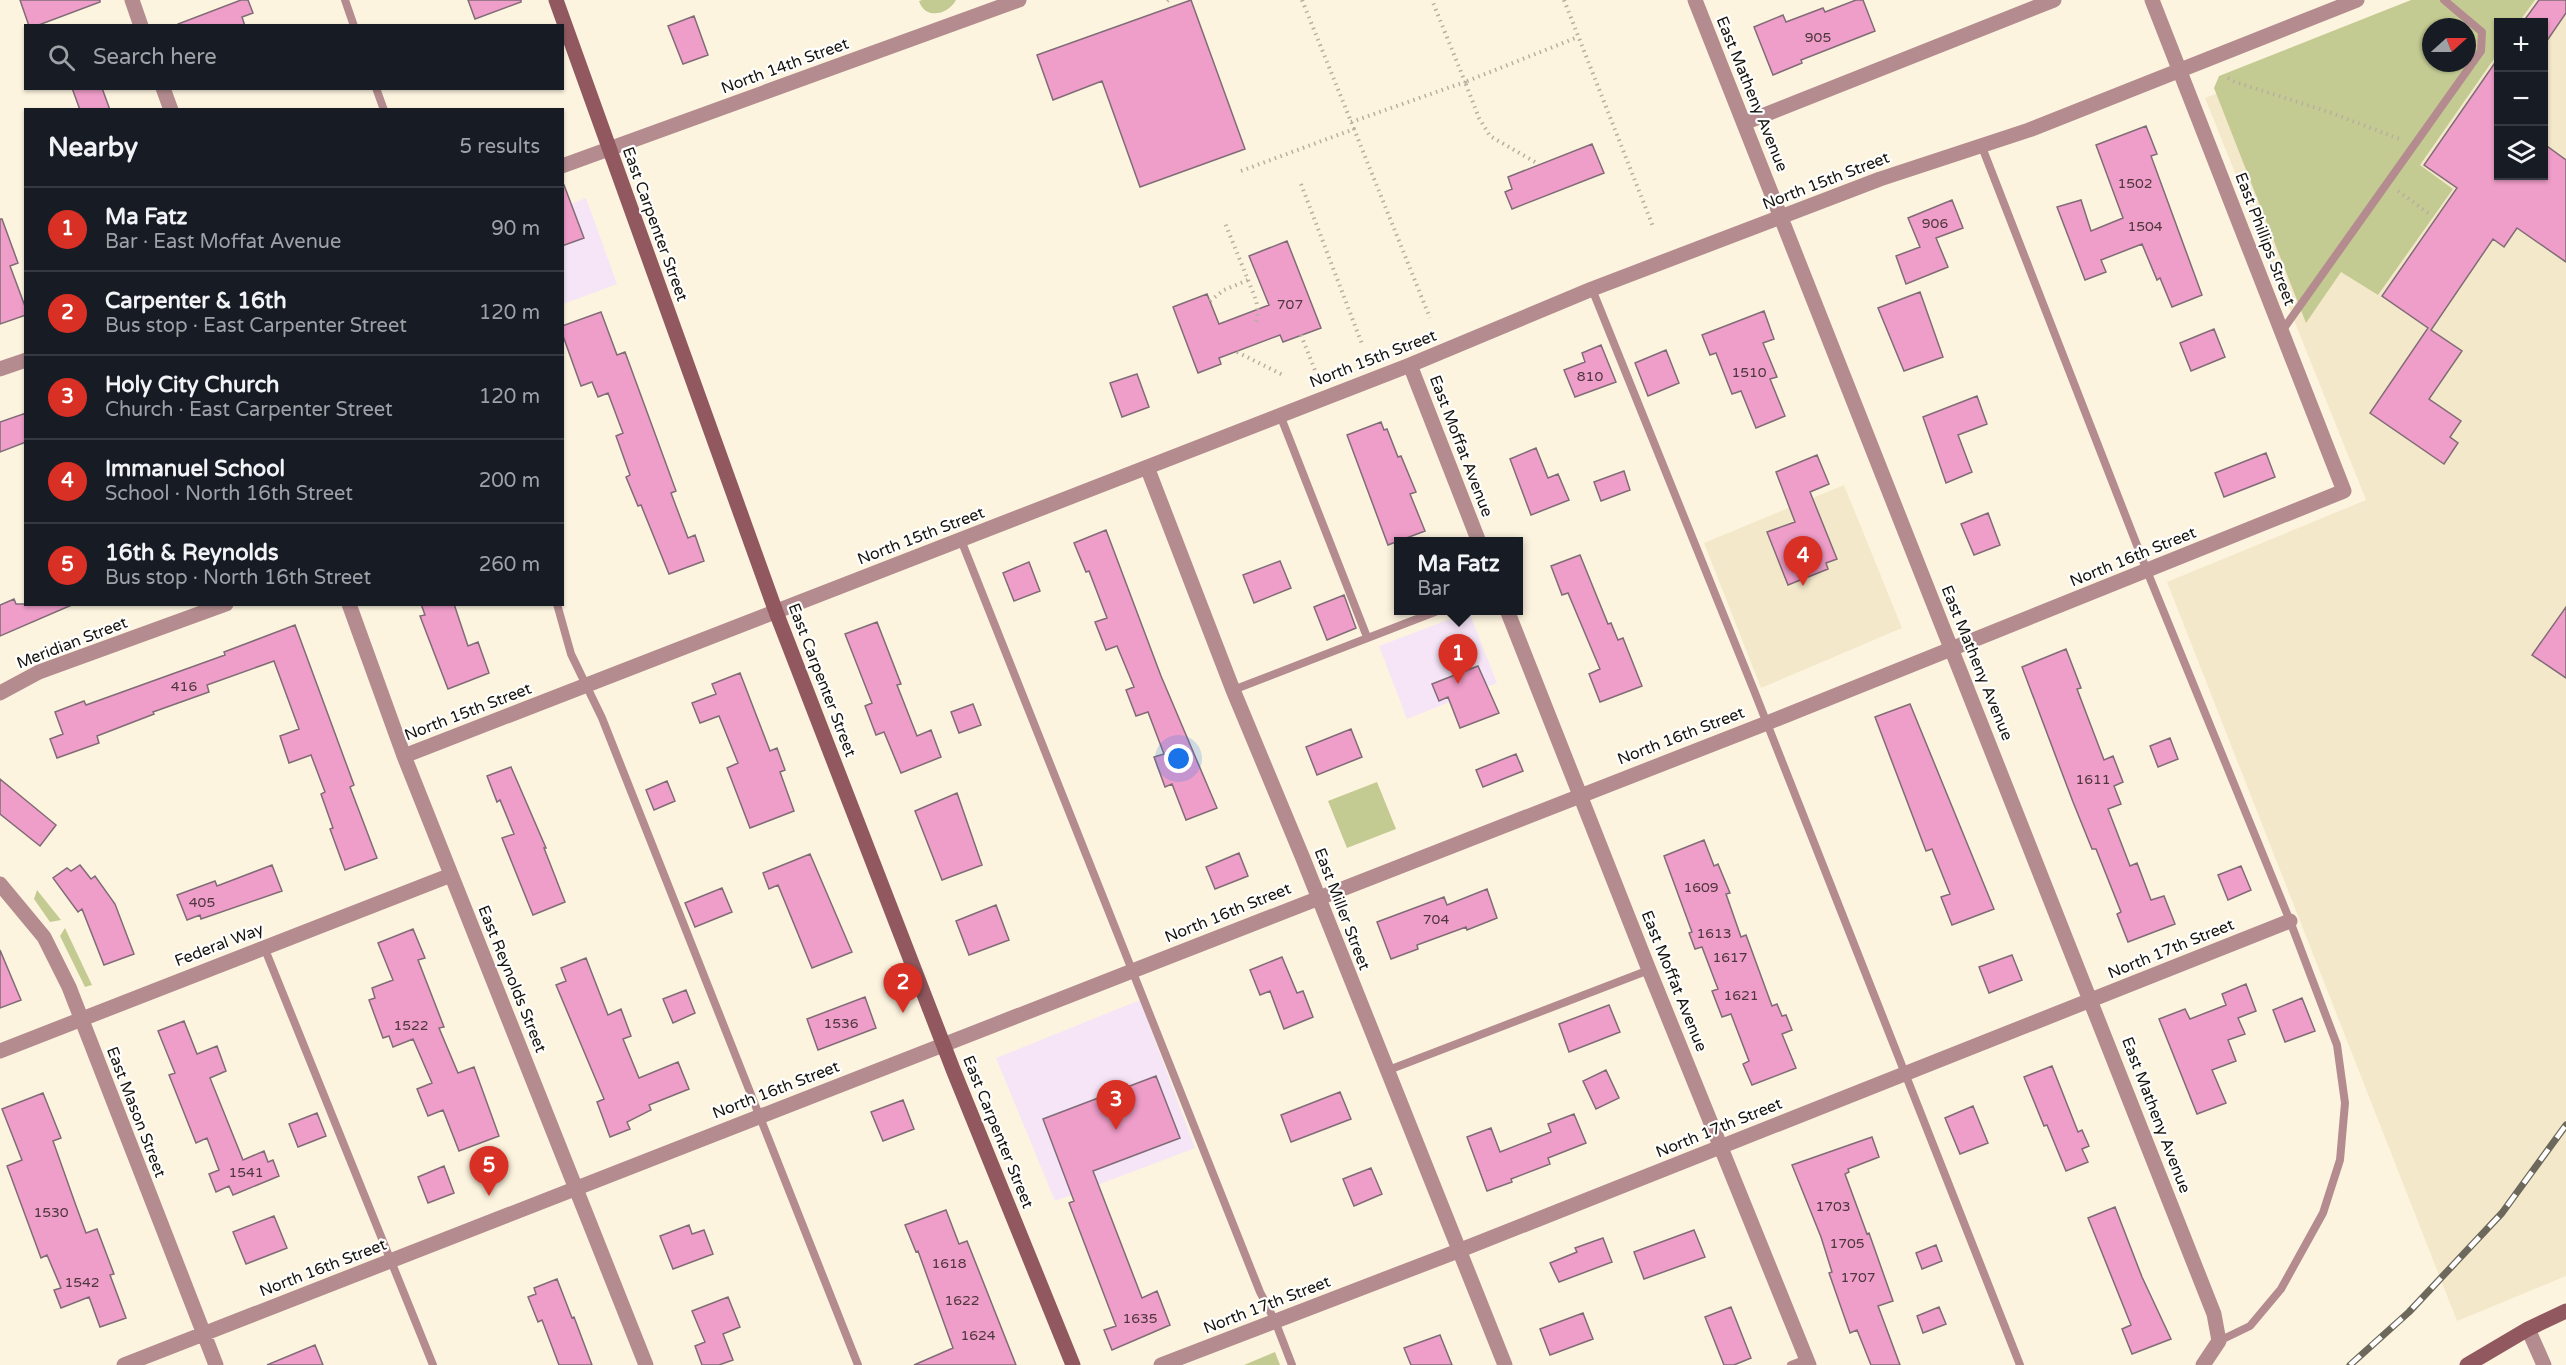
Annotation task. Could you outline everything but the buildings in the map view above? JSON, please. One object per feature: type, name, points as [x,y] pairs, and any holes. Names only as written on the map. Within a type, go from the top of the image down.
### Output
[{"type":"street","points":[[132,0],[140,24]]},
{"type":"street","name":"East Carpenter Street","points":[[556,0],[776,612],[944,1044],[1073,1365]]},
{"type":"street","name":"North 14th Street","points":[[564,165],[1019,0]]},
{"type":"street","name":"East Matheny Avenue","points":[[1695,0],[2214,1314],[2219,1341]]},
{"type":"street","points":[[1744,123],[2054,0]]},
{"type":"street","name":"East Phillips Street","points":[[2152,0],[2344,491]]},
{"type":"street","name":"North 15th Street","points":[[404,756],[1410,365],[1592,289],[1880,178],[1983,147],[2357,0]]},
{"type":"street","points":[[165,90],[170,108]]},
{"type":"street","points":[[0,369],[24,361]]},
{"type":"street","name":"East Moffat Avenue","points":[[1410,365],[1477,537]]},
{"type":"street","name":"East Miller Street","points":[[1147,467],[1233,690],[1505,1365]]},
{"type":"street","name":"North 16th Street","points":[[124,1365],[1767,723],[2344,491]]},
{"type":"street","name":"Meridian Street","points":[[0,693],[39,672],[220,606]]},
{"type":"street","name":"East Reynolds Street","points":[[350,606],[404,756],[646,1365]]},
{"type":"street","name":"East Moffat Avenue","points":[[1509,615],[1649,970],[1808,1362]]},
{"type":"street","name":"Federal Way","points":[[0,1051],[451,874]]},
{"type":"street","name":"East Mason Street","points":[[0,884],[44,937],[72,994],[216,1365]]},
{"type":"street","name":"North 17th Street","points":[[1161,1365],[1458,1251],[2289,921]]},
{"type":"street","points":[[2467,1365],[2528,1329],[2566,1311]]},
{"type":"street","points":[[2528,1329],[2544,1365]]},
{"type":"street","points":[[2203,1365],[2219,1341]]},
{"type":"lane","points":[[345,0],[353,24]]},
{"type":"lane","points":[[2281,332],[2481,51],[2482,32],[2444,0]]},
{"type":"lane","points":[[377,90],[383,108]]},
{"type":"lane","points":[[1983,147],[2147,571],[2337,1045],[2345,1103],[2340,1160],[2323,1213],[2281,1288],[2250,1326],[2219,1341]]},
{"type":"lane","points":[[1592,289],[1767,723],[2020,1365]]},
{"type":"lane","points":[[1280,415],[1367,637]]},
{"type":"lane","points":[[961,540],[1134,970],[1260,1292],[1275,1321],[1292,1365]]},
{"type":"lane","points":[[558,606],[571,654],[602,718],[858,1365]]},
{"type":"lane","points":[[1233,690],[1426,615]]},
{"type":"lane","points":[[264,947],[433,1365]]},
{"type":"lane","points":[[1386,1071],[1649,970]]},
{"type":"lane","points":[[1791,1365],[1808,1362]]},
{"type":"path","points":[[1302,0],[1430,318]]},
{"type":"path","points":[[1432,0],[1479,118],[1490,136],[1535,162]]},
{"type":"path","points":[[1563,0],[1654,229]]},
{"type":"path","points":[[1352,122],[1465,82],[1578,37]]},
{"type":"path","points":[[2228,78],[2329,112],[2415,145]]},
{"type":"path","points":[[1241,171],[1354,129]]},
{"type":"path","points":[[1301,183],[1362,344]]},
{"type":"path","points":[[2387,184],[2432,216]]},
{"type":"path","points":[[1225,223],[1258,307],[1259,315],[1255,324]]},
{"type":"path","points":[[1210,301],[1224,290],[1248,280]]},
{"type":"path","points":[[1301,335],[1318,378]]},
{"type":"path","points":[[1237,352],[1283,375]]},
{"type":"shaded area","points":[[2453,0],[2566,0],[2566,1276],[2457,1321],[2167,582],[2366,500],[2205,98]]},
{"type":"shaded area","points":[[586,198],[617,284],[564,304],[564,207]]},
{"type":"shaded area","points":[[1844,485],[1902,628],[1761,688],[1704,543]]},
{"type":"shaded area","points":[[1461,615],[1470,615],[1497,683],[1407,719],[1379,646]]},
{"type":"shaded area","points":[[1140,1000],[1195,1148],[1055,1201],[996,1058]]},
{"type":"green space","points":[[956,0],[948,9],[931,13],[922,7],[919,1]]},
{"type":"green space","points":[[2411,0],[2535,0],[2522,18],[2494,18],[2494,59],[2420,165],[2453,189],[2378,295],[2341,272],[2306,323],[2214,88],[2219,76]]},
{"type":"green space","points":[[1377,782],[1396,829],[1347,848],[1328,801]]},
{"type":"green space","points":[[37,890],[61,920],[50,922],[34,899]]},
{"type":"green space","points":[[65,928],[92,985],[85,987],[60,936]]},
{"type":"green space","points":[[1275,1352],[1280,1365],[1244,1365]]},
{"type":"railway","points":[[2350,1365],[2409,1312],[2502,1213],[2566,1125]]},
{"type":"place","name":"Immanuel School","points":[[1803,586]]},
{"type":"place","name":"Ma Fatz","points":[[1458,684]]},
{"type":"place","name":"Carpenter & 16th","points":[[903,1013]]},
{"type":"place","name":"Holy City Church","points":[[1116,1130]]},
{"type":"place","name":"16th & Reynolds","points":[[489,1196]]}]
